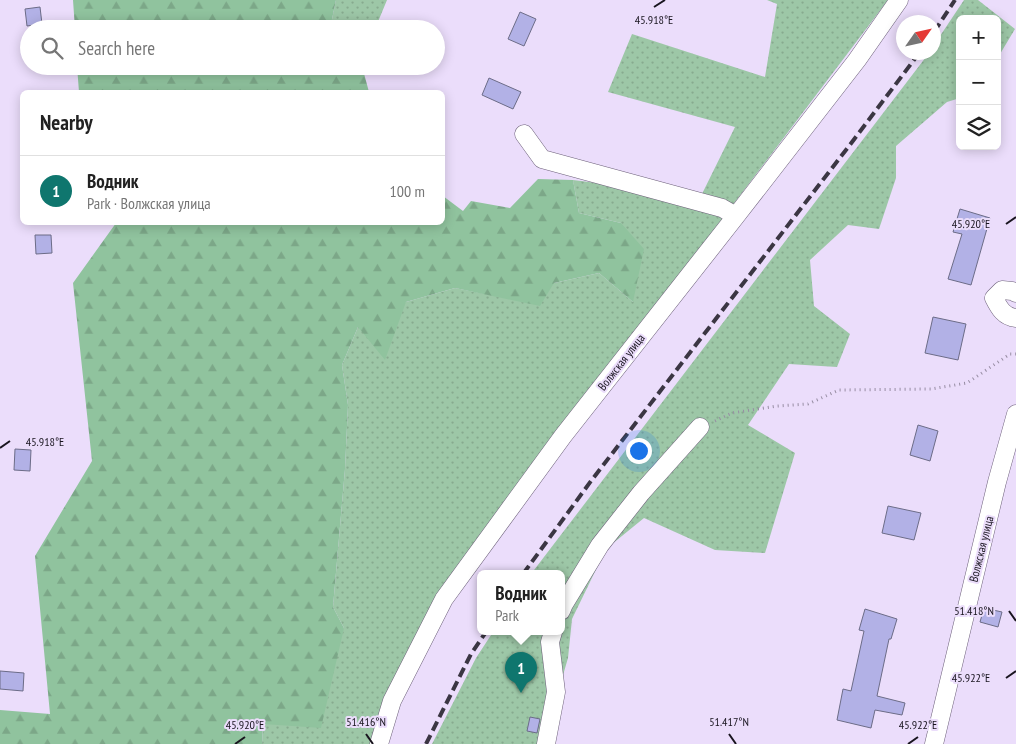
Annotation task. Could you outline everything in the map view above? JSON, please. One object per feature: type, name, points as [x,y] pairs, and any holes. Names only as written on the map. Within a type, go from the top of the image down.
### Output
[{"type":"street","name":"Волжская улица","points":[[379,744],[392,701],[444,599],[563,436],[857,60],[898,0]]},
{"type":"street","points":[[524,134],[542,159],[722,208],[736,216]]},
{"type":"street","points":[[1016,293],[1002,290],[994,298],[1000,310],[1010,318],[1016,318]]},
{"type":"street","name":"Волжская улица","points":[[934,744],[997,482],[1016,414]]},
{"type":"street","points":[[565,602],[600,545],[641,493],[700,427]]},
{"type":"street","points":[[546,744],[556,692],[550,642],[553,635]]},
{"type":"path","points":[[700,427],[732,413],[777,406],[808,404],[839,390],[931,389],[968,383],[1010,354],[1016,354]]},
{"type":"green space","points":[[73,0],[336,0],[332,20],[74,20]]},
{"type":"green space","points":[[336,0],[387,0],[379,20],[332,20]]},
{"type":"green space","points":[[767,0],[888,0],[701,247],[385,698],[370,744],[262,744],[263,724],[344,628],[333,607],[345,469],[348,405],[342,365],[358,327],[406,302],[455,288],[496,296],[599,273],[633,302],[621,223],[579,213],[573,180],[701,196],[735,127],[608,92],[632,34],[765,77],[777,4]]},
{"type":"green space","points":[[964,0],[978,0],[997,15],[956,15],[956,99],[947,102],[896,146],[896,178],[879,229],[848,225],[810,260],[814,306],[850,334],[837,367],[789,364],[748,425],[795,453],[765,553],[715,550],[644,518],[606,549],[572,619],[568,658],[543,744],[432,744],[476,658],[491,635],[565,635],[565,570],[534,570],[924,60],[941,60],[941,34]]},
{"type":"green space","points":[[1001,18],[1015,29],[1001,52]]},
{"type":"green space","points":[[78,75],[364,75],[368,90],[79,90]]},
{"type":"green space","points":[[538,179],[573,180],[579,213],[621,223],[644,249],[633,302],[599,273],[554,283],[540,306],[455,288],[406,302],[385,360],[358,327],[342,365],[348,405],[345,469],[333,607],[344,628],[321,728],[263,724],[262,744],[0,744],[0,710],[50,714],[35,556],[92,461],[73,283],[115,225],[445,225],[445,198],[463,211],[471,201],[510,208]]},
{"type":"building","points":[[40,7],[42,20],[26,20],[25,9]]},
{"type":"building","points":[[520,12],[536,19],[524,46],[508,39]]},
{"type":"building","points":[[489,78],[521,92],[513,109],[482,95]]},
{"type":"building","points":[[960,209],[990,218],[971,285],[948,279],[962,234],[953,232]]},
{"type":"building","points":[[35,235],[51,235],[52,253],[36,254]]},
{"type":"building","points":[[933,317],[966,324],[958,360],[925,353]]},
{"type":"building","points":[[918,425],[938,431],[930,461],[910,455]]},
{"type":"building","points":[[15,449],[31,450],[30,471],[14,470]]},
{"type":"building","points":[[888,506],[921,513],[914,540],[882,533]]},
{"type":"building","points":[[984,608],[1002,612],[998,627],[980,622]]},
{"type":"building","points":[[865,609],[897,619],[891,639],[889,639],[877,696],[905,703],[902,715],[875,710],[871,728],[837,720],[843,689],[851,691],[864,631],[859,630]]},
{"type":"building","points":[[0,671],[24,673],[23,691],[0,689]]},
{"type":"building","points":[[530,717],[540,719],[537,733],[527,731]]},
{"type":"railway","points":[[941,21],[955,0]]},
{"type":"railway","points":[[526,570],[591,481],[914,60]]},
{"type":"railway","points":[[426,744],[471,654],[484,635]]},
{"type":"place","name":"Водник","points":[[521,693]]}]
